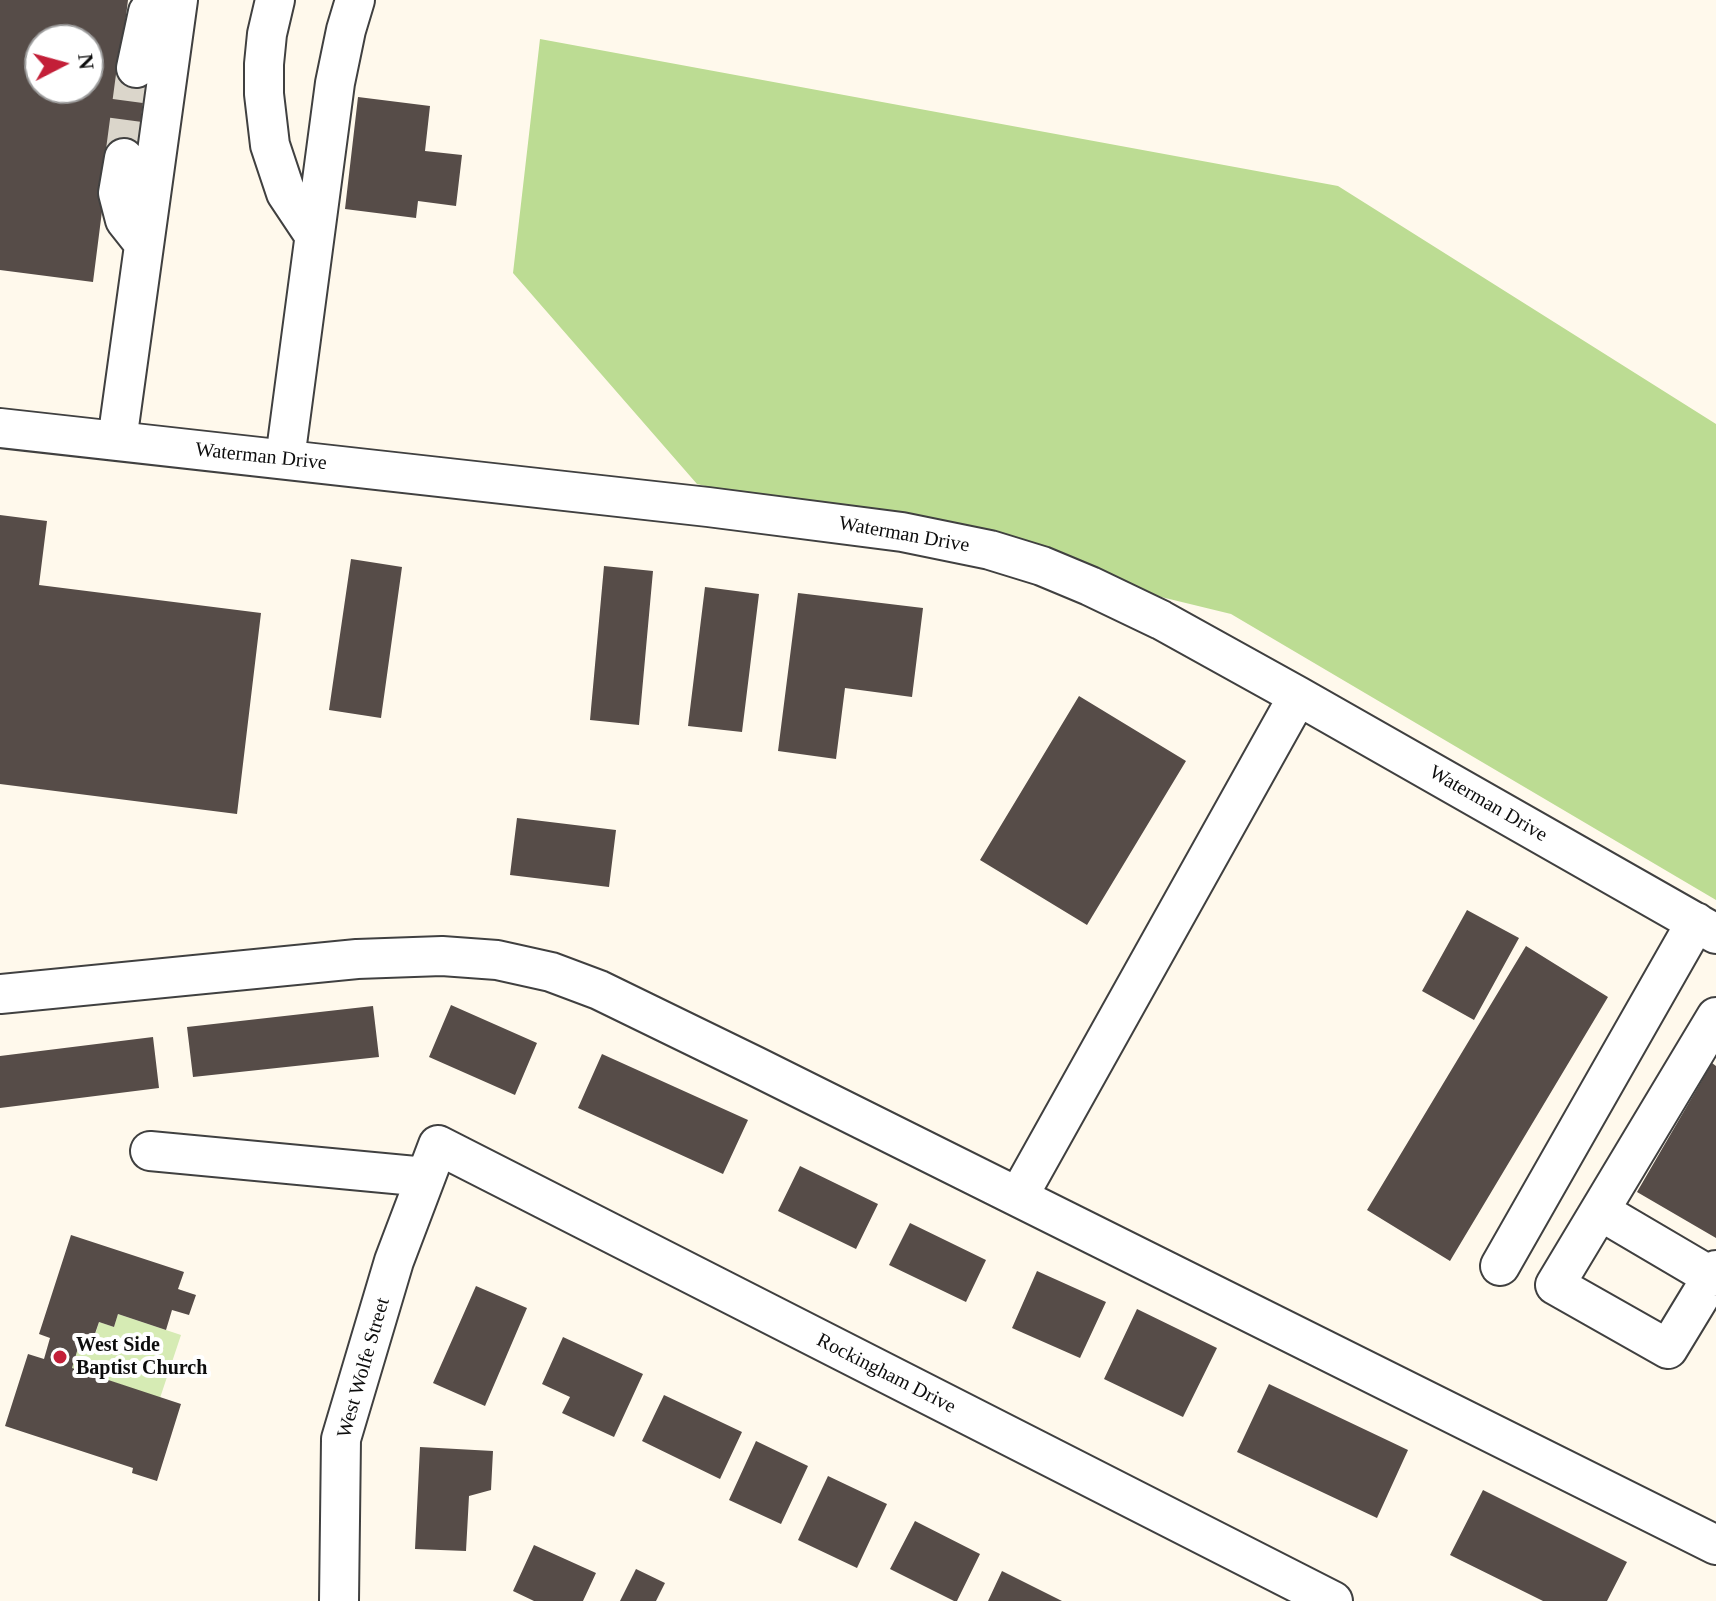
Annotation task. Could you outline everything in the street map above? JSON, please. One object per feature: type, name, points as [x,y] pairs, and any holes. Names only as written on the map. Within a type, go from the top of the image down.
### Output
[{"type":"street","points":[[136,68],[148,12],[161,0]]},
{"type":"street","points":[[117,441],[178,0]]},
{"type":"street","points":[[275,0],[264,64],[270,145],[286,193],[314,235]]},
{"type":"street","points":[[285,459],[335,83],[355,0]]},
{"type":"street","points":[[124,158],[118,193],[125,220],[144,244]]},
{"type":"street","name":"Waterman Drive","points":[[0,428],[708,507],[902,532],[990,550],[1042,566],[1161,620],[1706,928]]},
{"type":"street","points":[[1018,1197],[1298,696]]},
{"type":"street","points":[[1500,1266],[1706,928]]},
{"type":"street","points":[[0,994],[357,959],[442,956],[497,960],[551,972],[599,990],[1716,1545]]},
{"type":"street","points":[[1600,1211],[1714,1274],[1668,1349],[1555,1285],[1716,1017]]},
{"type":"street","points":[[150,1151],[432,1161]]},
{"type":"street","name":"West Wolfe Street","points":[[339,1601],[341,1439],[394,1261],[432,1161]]},
{"type":"street","name":"Rockingham Drive","points":[[432,1161],[1333,1601]]},
{"type":"green space","points":[[540,39],[1338,186],[1716,424],[1716,900],[1231,614],[697,484],[513,273]]},
{"type":"green space","points":[[118,1314],[181,1335],[160,1398],[72,1368],[78,1348],[90,1351],[99,1322],[114,1327]]},
{"type":"building","points":[[0,0],[128,0],[120,65],[147,69],[136,159],[109,156],[93,282],[0,270]]},
{"type":"building","points":[[358,97],[430,106],[425,151],[462,155],[456,206],[418,201],[416,218],[345,209]]},
{"type":"building","points":[[0,515],[47,521],[39,585],[261,613],[237,814],[0,784]]},
{"type":"building","points":[[351,559],[402,567],[381,718],[329,710]]},
{"type":"building","points":[[604,566],[653,571],[639,725],[590,720]]},
{"type":"building","points":[[705,587],[759,594],[742,732],[688,726]]},
{"type":"building","points":[[798,593],[923,608],[912,697],[845,688],[836,759],[778,751]]},
{"type":"building","points":[[1079,696],[1186,761],[1087,925],[980,860]]},
{"type":"building","points":[[517,818],[616,830],[609,887],[510,875]]},
{"type":"building","points":[[1467,910],[1519,938],[1474,1020],[1422,991]]},
{"type":"building","points":[[1526,946],[1608,997],[1450,1261],[1367,1210]]},
{"type":"building","points":[[451,1005],[537,1043],[515,1095],[429,1057]]},
{"type":"building","points":[[373,1006],[379,1057],[193,1077],[187,1027]]},
{"type":"building","points":[[153,1037],[159,1088],[0,1108],[0,1056]]},
{"type":"building","points":[[602,1054],[748,1120],[723,1174],[578,1108]]},
{"type":"building","points":[[1712,1063],[1716,1066],[1716,1238],[1637,1192]]},
{"type":"building","points":[[800,1166],[878,1204],[856,1249],[778,1211]]},
{"type":"building","points":[[910,1223],[986,1260],[966,1302],[889,1265]]},
{"type":"building","name":"West Side Baptist Church","points":[[71,1235],[184,1272],[178,1289],[196,1295],[189,1315],[172,1310],[166,1330],[118,1314],[114,1327],[99,1322],[89,1351],[78,1348],[72,1368],[181,1404],[157,1481],[132,1473],[133,1468],[5,1426],[28,1354],[44,1359],[50,1338],[39,1334]]},
{"type":"building","points":[[1037,1271],[1106,1302],[1080,1358],[1012,1328]]},
{"type":"building","points":[[476,1286],[527,1308],[485,1406],[433,1383]]},
{"type":"building","points":[[1137,1309],[1217,1348],[1183,1417],[1104,1379]]},
{"type":"building","points":[[563,1337],[643,1374],[614,1437],[562,1413],[570,1397],[542,1384]]},
{"type":"building","points":[[1269,1384],[1408,1450],[1377,1518],[1237,1452]]},
{"type":"building","points":[[664,1395],[742,1432],[720,1479],[642,1441]]},
{"type":"building","points":[[756,1441],[808,1466],[781,1524],[729,1500]]},
{"type":"building","points":[[420,1447],[493,1451],[491,1490],[469,1496],[466,1551],[415,1549]]},
{"type":"building","points":[[828,1476],[887,1504],[857,1568],[798,1540]]},
{"type":"building","points":[[1483,1490],[1627,1562],[1607,1601],[1543,1601],[1450,1555]]},
{"type":"building","points":[[915,1521],[980,1554],[957,1601],[890,1569]]},
{"type":"building","points":[[534,1545],[596,1573],[583,1601],[534,1601],[513,1591]]},
{"type":"building","points":[[636,1569],[665,1583],[656,1601],[620,1601]]},
{"type":"building","points":[[1002,1571],[1062,1601],[988,1601]]},
{"type":"tunnel","points":[[124,158],[136,68]]},
{"type":"place","name":"West Side Baptist Church","points":[[60,1357]]}]
